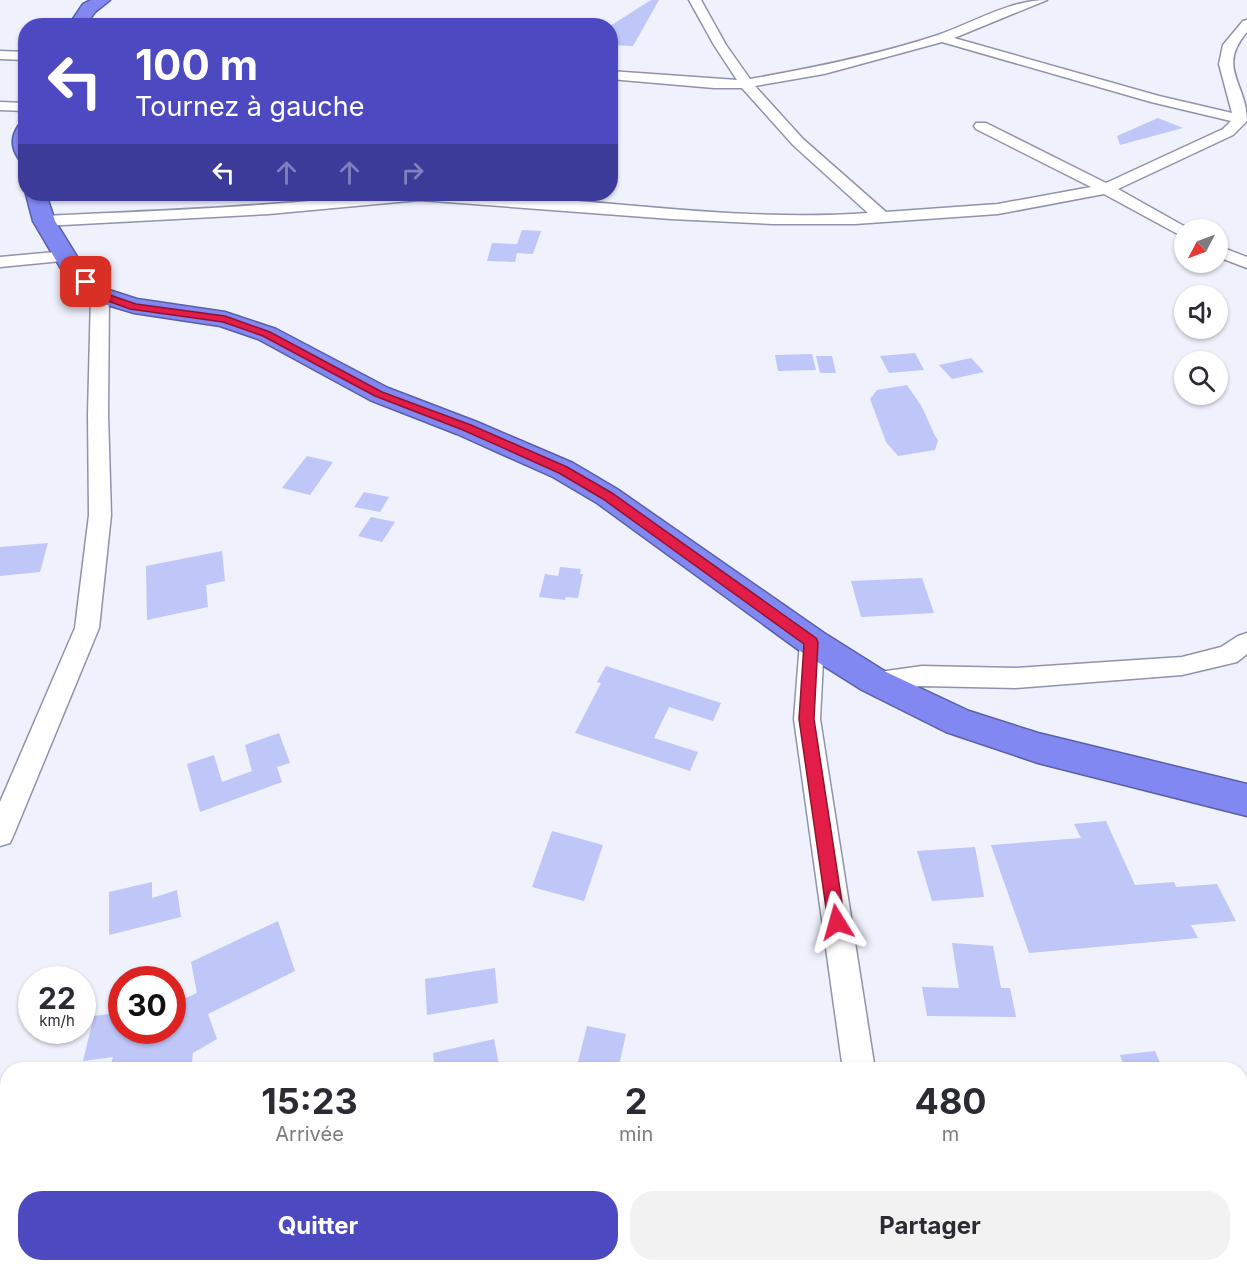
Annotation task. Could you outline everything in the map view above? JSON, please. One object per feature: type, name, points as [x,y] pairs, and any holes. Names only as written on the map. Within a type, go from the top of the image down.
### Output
[{"type":"highway","points":[[84,18],[89,8],[102,0]]},
{"type":"highway","points":[[40,207],[75,272],[100,295],[134,306],[225,320],[267,334],[379,394],[467,428],[563,470],[607,496],[812,642],[874,681],[958,722],[1038,748],[1247,800]]},
{"type":"street","points":[[694,0],[746,84],[772,116],[881,216]]},
{"type":"street","points":[[618,76],[714,84],[746,84],[824,70],[942,38],[1041,0]]},
{"type":"street","points":[[1241,119],[1226,64],[1229,45],[1247,24]]},
{"type":"street","points":[[942,38],[1156,99],[1241,119]]},
{"type":"street","points":[[0,55],[18,56]]},
{"type":"street","points":[[0,106],[18,107]]},
{"type":"street","points":[[499,201],[773,219],[998,209],[1106,189],[1228,132],[1241,119]]},
{"type":"street","points":[[981,126],[1106,189],[1174,227]]},
{"type":"street","points":[[40,207],[269,209],[355,201]]},
{"type":"street","points":[[1228,255],[1247,263]]},
{"type":"street","points":[[0,262],[66,256]]},
{"type":"street","points":[[0,834],[87,628],[100,515],[98,414],[100,295]]},
{"type":"street","points":[[812,642],[807,719],[859,1062]]},
{"type":"street","points":[[874,681],[922,676],[1016,678],[1182,666],[1228,655],[1247,642]]},
{"type":"building","points":[[651,0],[659,0],[633,46],[618,45],[618,21]]},
{"type":"building","points":[[1158,118],[1183,128],[1120,145],[1117,136]]},
{"type":"building","points":[[522,230],[541,231],[533,254],[517,253],[515,262],[487,261],[492,243],[517,244]]},
{"type":"building","points":[[915,353],[924,370],[889,373],[880,356]]},
{"type":"building","points":[[812,354],[816,370],[778,371],[775,355]]},
{"type":"building","points":[[816,356],[832,356],[836,373],[820,373]]},
{"type":"building","points":[[971,358],[984,372],[952,379],[939,365]]},
{"type":"building","points":[[907,385],[922,407],[938,440],[935,450],[898,456],[886,442],[870,399],[877,390]]},
{"type":"building","points":[[307,456],[333,462],[310,495],[282,488]]},
{"type":"building","points":[[364,492],[389,497],[380,512],[354,507]]},
{"type":"building","points":[[371,517],[395,522],[382,542],[358,536]]},
{"type":"building","points":[[48,543],[40,572],[0,576],[0,547]]},
{"type":"building","points":[[222,551],[225,581],[206,585],[208,607],[147,620],[146,566]]},
{"type":"building","points":[[560,567],[581,569],[580,574],[583,574],[578,598],[566,597],[565,600],[539,597],[545,574],[558,576]]},
{"type":"building","points":[[922,578],[934,613],[861,617],[851,581]]},
{"type":"building","points":[[606,666],[721,703],[713,721],[669,707],[654,738],[698,752],[690,771],[575,733],[601,683],[597,682]]},
{"type":"building","points":[[279,733],[290,763],[277,767],[282,782],[200,812],[187,764],[214,755],[222,782],[252,771],[245,745]]},
{"type":"building","points":[[1106,821],[1135,885],[1174,882],[1176,887],[1217,884],[1236,921],[1191,925],[1198,938],[1029,953],[991,845],[1081,838],[1074,824]]},
{"type":"building","points":[[552,831],[603,845],[584,901],[532,887]]},
{"type":"building","points":[[975,847],[984,897],[932,901],[917,851]]},
{"type":"building","points":[[152,882],[152,898],[177,890],[181,917],[109,935],[109,892]]},
{"type":"building","points":[[278,921],[295,971],[208,1014],[217,1039],[193,1053],[192,1062],[111,1062],[113,1057],[83,1061],[87,1044],[96,1044],[96,1016],[108,1014],[108,1044],[186,1044],[186,998],[197,993],[191,962]]},
{"type":"building","points":[[952,943],[993,946],[1001,988],[1010,988],[1016,1017],[927,1016],[922,987],[959,988]]},
{"type":"building","points":[[495,968],[498,1003],[427,1015],[425,979]]},
{"type":"building","points":[[587,1026],[626,1034],[620,1062],[578,1062]]},
{"type":"building","points":[[494,1039],[498,1062],[434,1062],[433,1053]]},
{"type":"building","points":[[1155,1051],[1160,1062],[1122,1062],[1120,1055]]},
{"type":"route","points":[[86,282],[100,295],[134,306],[225,320],[267,334],[379,394],[467,428],[563,470],[607,496],[812,642],[807,719],[837,922]]}]
